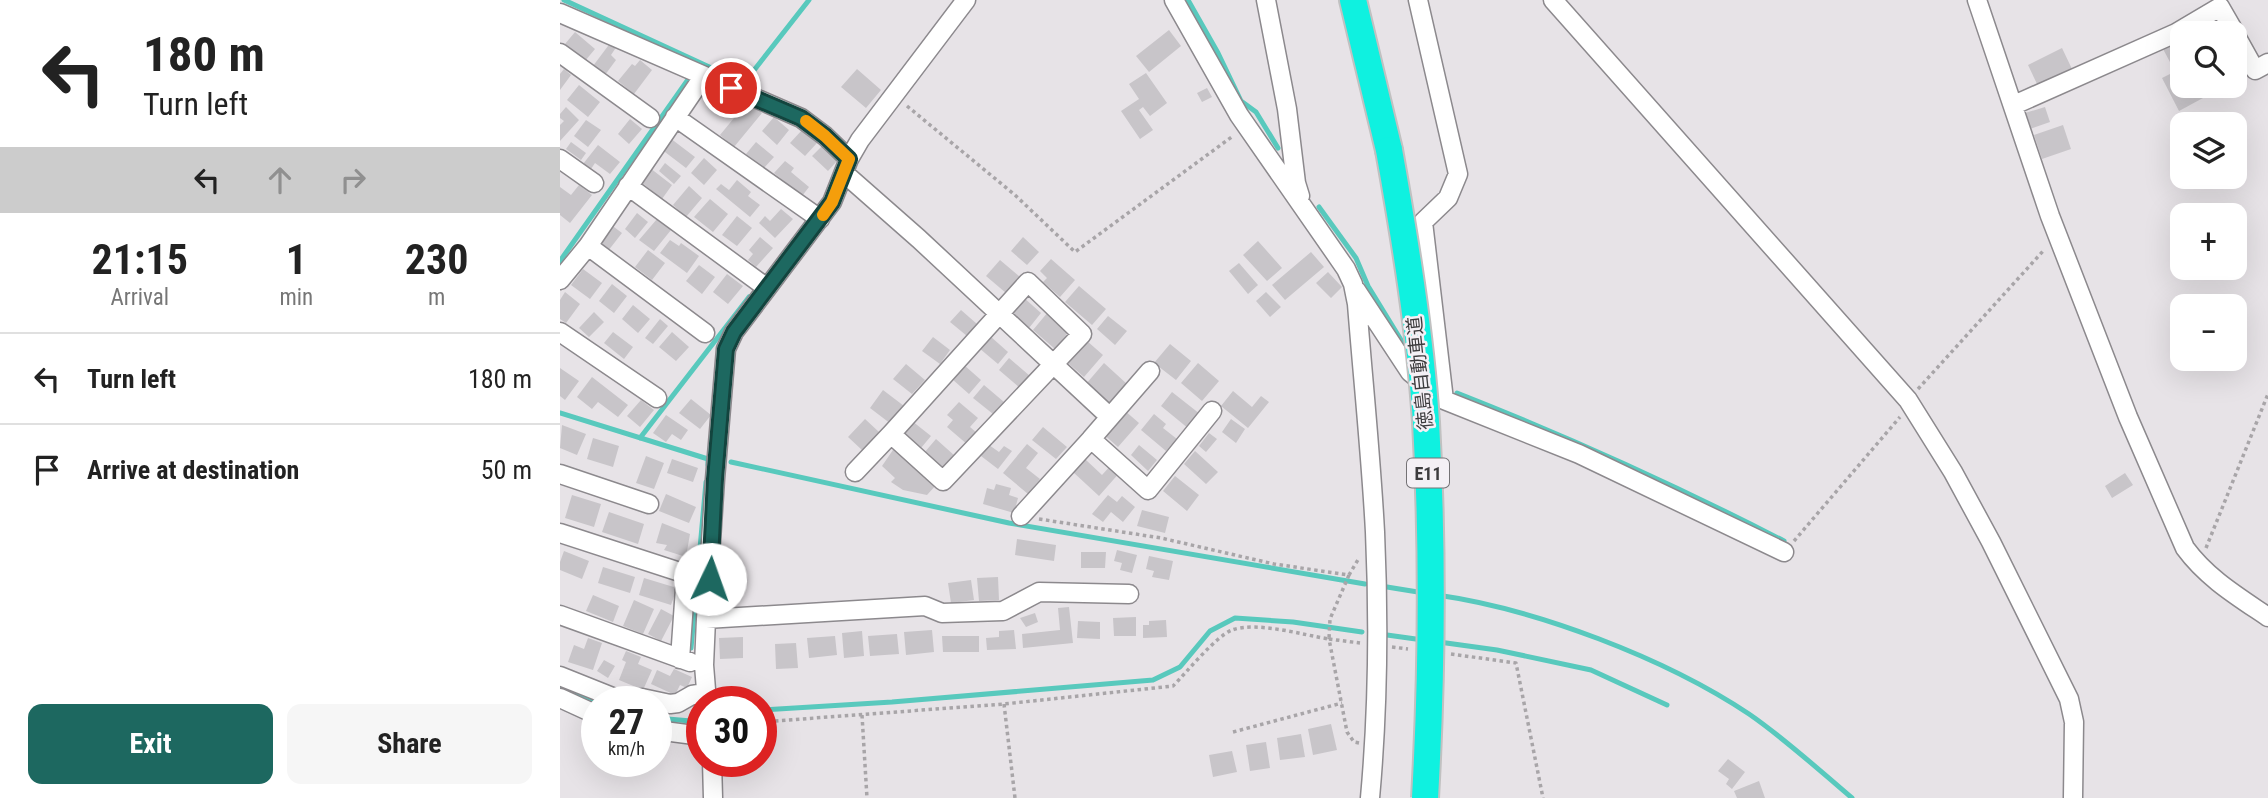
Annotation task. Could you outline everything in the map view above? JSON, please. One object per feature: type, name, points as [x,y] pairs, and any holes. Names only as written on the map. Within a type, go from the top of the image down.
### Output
[{"type":"highway","name":"徳島自動車道","points":[[1352,0],[1364,36],[1389,150],[1409,268],[1426,420],[1431,542],[1431,696],[1425,798]]},
{"type":"street","points":[[705,686],[706,619],[726,349],[734,332],[832,202],[847,166],[893,94],[966,0]]},
{"type":"street","points":[[1174,0],[1246,126],[1346,269],[1410,372],[1444,400],[1579,454],[1784,552]]},
{"type":"street","points":[[1266,0],[1287,109],[1296,183],[1303,206]]},
{"type":"street","points":[[1418,0],[1458,174],[1448,198],[1423,222],[1444,400]]},
{"type":"street","points":[[1553,0],[1909,402],[1953,472],[1991,542],[2069,699],[2074,722],[2073,798]]},
{"type":"street","points":[[1977,0],[2057,235],[2151,472],[2185,548],[2199,567],[2268,617]]},
{"type":"street","points":[[2014,105],[2176,33],[2219,4],[2228,21]]},
{"type":"street","points":[[560,13],[801,118],[825,136],[847,166],[919,239],[1110,417]]},
{"type":"street","points":[[560,53],[650,117]]},
{"type":"street","points":[[2247,55],[2255,70],[2268,63]]},
{"type":"street","points":[[560,280],[588,246],[703,77]]},
{"type":"street","points":[[675,117],[820,219]]},
{"type":"street","points":[[560,159],[594,183]]},
{"type":"street","points":[[628,186],[767,288]]},
{"type":"street","points":[[588,246],[705,333]]},
{"type":"street","points":[[855,472],[1028,282],[1082,334],[943,481],[891,434]]},
{"type":"street","points":[[1353,284],[1357,304],[1375,532],[1377,645],[1370,798]]},
{"type":"street","points":[[560,332],[657,398]]},
{"type":"street","points":[[1021,516],[1150,370]]},
{"type":"street","points":[[1091,439],[1147,490],[1212,411]]},
{"type":"street","points":[[560,474],[649,503]]},
{"type":"street","points":[[560,533],[686,574],[680,659]]},
{"type":"street","points":[[706,619],[925,606],[942,613],[1003,611],[1039,592],[1129,594]]},
{"type":"street","points":[[560,615],[680,659],[704,665]]},
{"type":"street","points":[[560,676],[585,686]]},
{"type":"street","points":[[560,698],[581,708]]},
{"type":"street","points":[[712,777],[713,798]]},
{"type":"path","points":[[893,94],[1015,195],[1075,252],[1246,126]]},
{"type":"path","points":[[1784,552],[1909,402],[2057,235]]},
{"type":"path","points":[[2199,567],[2268,394]]},
{"type":"path","points":[[1021,516],[1161,538],[1274,564],[1349,576]]},
{"type":"path","points":[[777,721],[1004,704],[1173,686],[1206,651],[1231,630],[1259,628],[1329,639],[1330,619],[1349,576],[1375,532]]},
{"type":"path","points":[[1233,732],[1342,703]]},
{"type":"path","points":[[1004,704],[1015,798]]},
{"type":"path","points":[[862,715],[867,798]]},
{"type":"building","points":[[1169,30],[1181,46],[1149,72],[1136,56]]},
{"type":"building","points":[[575,32],[595,49],[585,61],[565,44]]},
{"type":"building","points":[[611,42],[617,46],[611,55],[616,60],[605,75],[593,66]]},
{"type":"building","points":[[2170,43],[2170,62],[2162,47]]},
{"type":"building","points":[[2062,48],[2072,69],[2038,86],[2028,65]]},
{"type":"building","points":[[640,60],[652,70],[634,94],[618,81],[632,64],[635,66]]},
{"type":"building","points":[[564,69],[571,75],[560,90],[560,74]]},
{"type":"building","points":[[857,69],[881,90],[866,108],[841,87]]},
{"type":"building","points":[[1146,73],[1167,103],[1150,116],[1143,107],[1139,110],[1153,130],[1140,139],[1121,111],[1139,99],[1129,84]]},
{"type":"building","points":[[2170,74],[2170,94],[2162,78]]},
{"type":"building","points":[[579,85],[600,102],[588,117],[567,100]]},
{"type":"building","points":[[1207,88],[1212,97],[1202,102],[1197,93]]},
{"type":"building","points":[[2172,98],[2203,98],[2179,111]]},
{"type":"building","points":[[748,101],[762,113],[734,147],[720,135]]},
{"type":"building","points":[[566,107],[579,120],[560,141],[560,125],[564,121],[560,114]]},
{"type":"building","points":[[2045,107],[2050,122],[2030,129],[2025,113]]},
{"type":"building","points":[[774,117],[789,130],[777,145],[762,131]]},
{"type":"building","points":[[630,119],[642,129],[629,144],[618,134]]},
{"type":"building","points":[[586,120],[601,130],[588,147],[574,136]]},
{"type":"building","points":[[2063,125],[2071,149],[2042,159],[2034,135]]},
{"type":"building","points":[[802,130],[817,143],[805,156],[790,143]]},
{"type":"building","points":[[670,138],[695,157],[686,168],[661,149]]},
{"type":"building","points":[[571,142],[586,153],[581,160],[566,149]]},
{"type":"building","points":[[756,142],[774,157],[763,169],[746,154]]},
{"type":"building","points":[[598,145],[620,162],[610,174],[595,163],[591,169],[583,164]]},
{"type":"building","points":[[822,146],[837,161],[828,171],[812,156]]},
{"type":"building","points":[[704,158],[717,170],[704,185],[691,173]]},
{"type":"building","points":[[785,161],[794,168],[791,172],[809,187],[802,196],[774,173]]},
{"type":"building","points":[[665,163],[681,176],[674,184],[659,171]]},
{"type":"building","points":[[650,168],[672,185],[662,199],[640,181]]},
{"type":"building","points":[[737,180],[751,192],[748,196],[760,205],[750,217],[716,189],[721,184],[729,190]]},
{"type":"building","points":[[579,185],[592,195],[570,223],[560,215],[560,187],[571,195]]},
{"type":"building","points":[[689,186],[702,198],[686,217],[673,205]]},
{"type":"building","points":[[710,199],[728,214],[713,232],[694,217]]},
{"type":"building","points":[[781,209],[793,219],[775,238],[759,223],[765,216],[770,221]]},
{"type":"building","points":[[637,213],[648,222],[635,238],[625,229]]},
{"type":"building","points":[[737,216],[752,228],[737,246],[722,235]]},
{"type":"building","points":[[657,219],[671,230],[654,251],[639,240]]},
{"type":"building","points":[[610,224],[622,233],[608,251],[596,241]]},
{"type":"building","points":[[760,237],[773,248],[756,267],[748,260],[753,254],[749,250]]},
{"type":"building","points":[[1023,237],[1039,252],[1027,265],[1011,251]]},
{"type":"building","points":[[670,240],[679,246],[681,243],[699,256],[687,273],[660,253]]},
{"type":"building","points":[[1258,241],[1282,268],[1267,281],[1243,255]]},
{"type":"building","points":[[648,250],[665,263],[652,280],[635,267]]},
{"type":"building","points":[[1311,252],[1324,267],[1285,300],[1272,285]]},
{"type":"building","points":[[1051,259],[1075,280],[1060,297],[1043,282],[1047,278],[1040,271]]},
{"type":"building","points":[[1000,260],[1020,277],[1006,293],[986,276]]},
{"type":"building","points":[[1239,263],[1258,285],[1248,294],[1229,271]]},
{"type":"building","points":[[699,265],[715,277],[702,294],[686,281]]},
{"type":"building","points":[[583,269],[602,283],[590,299],[571,285]]},
{"type":"building","points":[[1328,272],[1342,287],[1331,298],[1316,283]]},
{"type":"building","points":[[727,274],[743,286],[728,304],[713,292]]},
{"type":"building","points":[[612,284],[627,296],[614,313],[599,301]]},
{"type":"building","points":[[1079,286],[1106,309],[1092,325],[1065,302]]},
{"type":"building","points":[[565,292],[580,304],[566,323],[560,319],[560,300]]},
{"type":"building","points":[[1266,292],[1281,307],[1270,317],[1256,301]]},
{"type":"building","points":[[1023,297],[1041,313],[1029,328],[1008,315]]},
{"type":"building","points":[[633,305],[650,319],[638,333],[622,319]]},
{"type":"building","points":[[961,310],[977,324],[967,336],[950,322]]},
{"type":"building","points":[[594,312],[604,322],[589,337],[579,328]]},
{"type":"building","points":[[1048,312],[1070,330],[1055,349],[1033,330]]},
{"type":"building","points":[[1108,316],[1127,331],[1115,345],[1097,329]]},
{"type":"building","points":[[660,319],[668,326],[653,344],[645,338]]},
{"type":"building","points":[[613,332],[633,347],[624,359],[604,343]]},
{"type":"building","points":[[672,332],[689,347],[676,361],[659,347]]},
{"type":"building","points":[[990,336],[1008,352],[998,364],[979,348]]},
{"type":"building","points":[[933,337],[950,350],[940,364],[922,351]]},
{"type":"building","points":[[1087,341],[1103,355],[1084,377],[1068,363]]},
{"type":"building","points":[[1170,344],[1191,361],[1176,380],[1154,363]]},
{"type":"building","points":[[1009,358],[1030,376],[1020,388],[999,370]]},
{"type":"building","points":[[1104,363],[1127,384],[1108,404],[1086,384]]},
{"type":"building","points":[[1198,363],[1219,381],[1202,401],[1181,383]]},
{"type":"building","points":[[906,364],[925,380],[912,394],[893,379]]},
{"type":"building","points":[[964,365],[981,380],[969,394],[952,379]]},
{"type":"building","points":[[560,368],[579,381],[565,400],[560,396]]},
{"type":"building","points":[[592,377],[628,405],[618,417],[598,402],[592,409],[577,397]]},
{"type":"building","points":[[984,385],[1004,402],[993,414],[973,398]]},
{"type":"building","points":[[883,390],[904,406],[891,424],[870,408]]},
{"type":"building","points":[[1233,391],[1252,407],[1261,396],[1269,402],[1248,428],[1221,406]]},
{"type":"building","points":[[1172,392],[1200,414],[1189,429],[1161,406]]},
{"type":"building","points":[[691,399],[711,415],[700,429],[679,413]]},
{"type":"building","points":[[641,400],[654,410],[640,427],[627,416]]},
{"type":"building","points":[[959,402],[978,418],[970,427],[977,433],[968,445],[947,427],[953,420],[947,415]]},
{"type":"building","points":[[1124,410],[1139,423],[1118,447],[1102,433]]},
{"type":"building","points":[[1154,414],[1166,424],[1163,428],[1177,439],[1166,451],[1141,430]]},
{"type":"building","points":[[666,415],[688,430],[681,440],[672,434],[666,442],[653,433]]},
{"type":"building","points":[[865,419],[879,432],[862,450],[848,437]]},
{"type":"building","points":[[1231,419],[1245,429],[1236,443],[1222,432]]},
{"type":"building","points":[[912,421],[931,436],[921,448],[903,433]]},
{"type":"building","points":[[562,425],[586,434],[577,455],[560,448]]},
{"type":"building","points":[[1043,427],[1067,447],[1056,459],[1032,440]]},
{"type":"building","points":[[1209,433],[1217,439],[1206,452],[1199,446]]},
{"type":"building","points":[[593,438],[619,446],[613,467],[587,459]]},
{"type":"building","points":[[936,439],[955,456],[943,469],[924,453]]},
{"type":"building","points":[[1027,444],[1038,453],[1026,468],[1040,479],[1028,494],[1003,473]]},
{"type":"building","points":[[989,445],[999,452],[1004,446],[1012,451],[998,469],[981,456]]},
{"type":"building","points":[[1139,445],[1157,460],[1148,471],[1131,455]]},
{"type":"building","points":[[895,447],[937,484],[927,495],[903,490],[891,482],[895,478],[882,466]]},
{"type":"building","points":[[1195,451],[1218,472],[1206,484],[1184,464]]},
{"type":"building","points":[[646,456],[664,463],[654,489],[636,483]]},
{"type":"building","points":[[672,459],[698,468],[693,482],[667,473]]},
{"type":"building","points":[[1085,459],[1102,475],[1113,463],[1121,471],[1099,496],[1073,472]]},
{"type":"building","points":[[2125,473],[2133,485],[2112,498],[2105,486]]},
{"type":"building","points":[[1175,476],[1199,495],[1187,511],[1163,491]]},
{"type":"building","points":[[996,484],[1011,488],[1009,495],[1018,498],[1014,513],[983,504],[987,488],[994,490]]},
{"type":"building","points":[[666,494],[696,507],[689,523],[659,511]]},
{"type":"building","points":[[572,495],[601,504],[594,527],[565,518]]},
{"type":"building","points":[[1108,495],[1117,502],[1122,496],[1135,507],[1123,522],[1111,512],[1103,522],[1092,514]]},
{"type":"building","points":[[1142,510],[1169,517],[1165,533],[1137,526]]},
{"type":"building","points":[[609,512],[644,524],[638,544],[602,532]]},
{"type":"building","points":[[662,523],[690,534],[686,557],[664,550],[667,545],[656,543]]},
{"type":"building","points":[[1017,539],[1056,545],[1054,561],[1015,555]]},
{"type":"building","points":[[1117,550],[1137,555],[1132,573],[1120,570],[1122,563],[1114,561]]},
{"type":"building","points":[[564,551],[589,561],[582,579],[560,570]]},
{"type":"building","points":[[1081,552],[1106,552],[1105,568],[1081,568]]},
{"type":"building","points":[[1149,556],[1173,561],[1169,580],[1152,577],[1154,571],[1146,569]]},
{"type":"building","points":[[603,567],[635,577],[630,593],[598,583]]},
{"type":"building","points":[[998,577],[999,600],[979,601],[977,578]]},
{"type":"building","points":[[644,578],[677,588],[671,605],[639,595]]},
{"type":"building","points":[[971,580],[974,600],[951,603],[948,583]]},
{"type":"building","points":[[593,595],[619,606],[613,622],[586,611]]},
{"type":"building","points":[[634,600],[654,609],[643,634],[623,626]]},
{"type":"building","points":[[1069,607],[1073,643],[1023,648],[1022,634],[1060,630],[1058,608]]},
{"type":"building","points":[[661,609],[674,616],[661,641],[648,634]]},
{"type":"building","points":[[1035,613],[1038,622],[1026,627],[1020,618]]},
{"type":"building","points":[[1136,617],[1136,636],[1114,636],[1113,618]]},
{"type":"building","points":[[1166,620],[1167,637],[1143,638],[1143,625],[1149,625],[1149,621]]},
{"type":"building","points":[[1078,621],[1100,622],[1100,639],[1077,638]]},
{"type":"building","points":[[932,630],[934,652],[906,655],[904,632]]},
{"type":"building","points":[[1014,630],[1016,649],[987,650],[986,638],[999,637],[999,631]]},
{"type":"building","points":[[862,631],[864,656],[844,658],[842,633]]},
{"type":"building","points":[[897,634],[899,654],[870,656],[868,636]]},
{"type":"building","points":[[835,636],[837,655],[809,658],[807,638]]},
{"type":"building","points":[[942,636],[979,636],[979,652],[943,652]]},
{"type":"building","points":[[743,637],[743,658],[720,659],[719,638]]},
{"type":"building","points":[[588,638],[602,643],[593,670],[568,662],[574,645],[584,649]]},
{"type":"building","points":[[796,643],[798,668],[776,669],[775,644]]},
{"type":"building","points":[[626,651],[641,657],[638,664],[652,670],[645,686],[633,686],[619,680],[626,662],[622,660]]},
{"type":"building","points":[[604,660],[615,666],[608,678],[597,671]]},
{"type":"building","points":[[674,669],[692,677],[686,688],[680,685],[675,695],[672,694],[672,686],[651,684],[657,670],[670,676]]},
{"type":"building","points":[[1331,724],[1337,750],[1313,755],[1308,729]]},
{"type":"building","points":[[1301,734],[1305,757],[1280,760],[1277,738]]},
{"type":"building","points":[[1266,742],[1270,768],[1250,771],[1246,745]]},
{"type":"building","points":[[1232,751],[1237,772],[1213,777],[1209,755]]},
{"type":"building","points":[[1728,759],[1745,772],[1732,789],[1726,784],[1729,779],[1718,771]]},
{"type":"building","points":[[1759,781],[1765,798],[1737,798],[1734,791]]},
{"type":"waterway","points":[[564,0],[744,83],[809,0]]},
{"type":"waterway","points":[[1188,0],[1241,101],[1256,112],[1278,148]]},
{"type":"waterway","points":[[560,261],[687,81]]},
{"type":"waterway","points":[[1319,207],[1356,258],[1368,286],[1409,353]]},
{"type":"waterway","points":[[640,438],[749,297]]},
{"type":"waterway","points":[[1457,393],[1622,463],[1784,541]]},
{"type":"waterway","points":[[560,413],[708,459],[708,465]]},
{"type":"waterway","points":[[731,462],[1009,523],[1365,584]]},
{"type":"waterway","points":[[691,648],[706,482]]},
{"type":"waterway","points":[[1387,587],[1424,593]]},
{"type":"waterway","points":[[1437,595],[1475,602],[1557,624],[1639,655],[1679,674],[1716,693],[1762,723],[1852,798]]},
{"type":"waterway","points":[[777,709],[1153,680],[1180,667],[1210,631],[1235,618],[1293,622],[1362,632]]},
{"type":"waterway","points":[[1387,635],[1423,640]]},
{"type":"waterway","points":[[1439,642],[1497,650],[1591,670],[1667,705]]},
{"type":"waterway","points":[[560,686],[581,694]]},
{"type":"waterway","points":[[672,719],[686,721]]},
{"type":"slow traffic","points":[[806,121],[849,159],[832,202],[823,215]]},
{"type":"route","points":[[710,579],[726,349],[734,332],[832,202],[849,159],[801,118],[731,88]]}]
